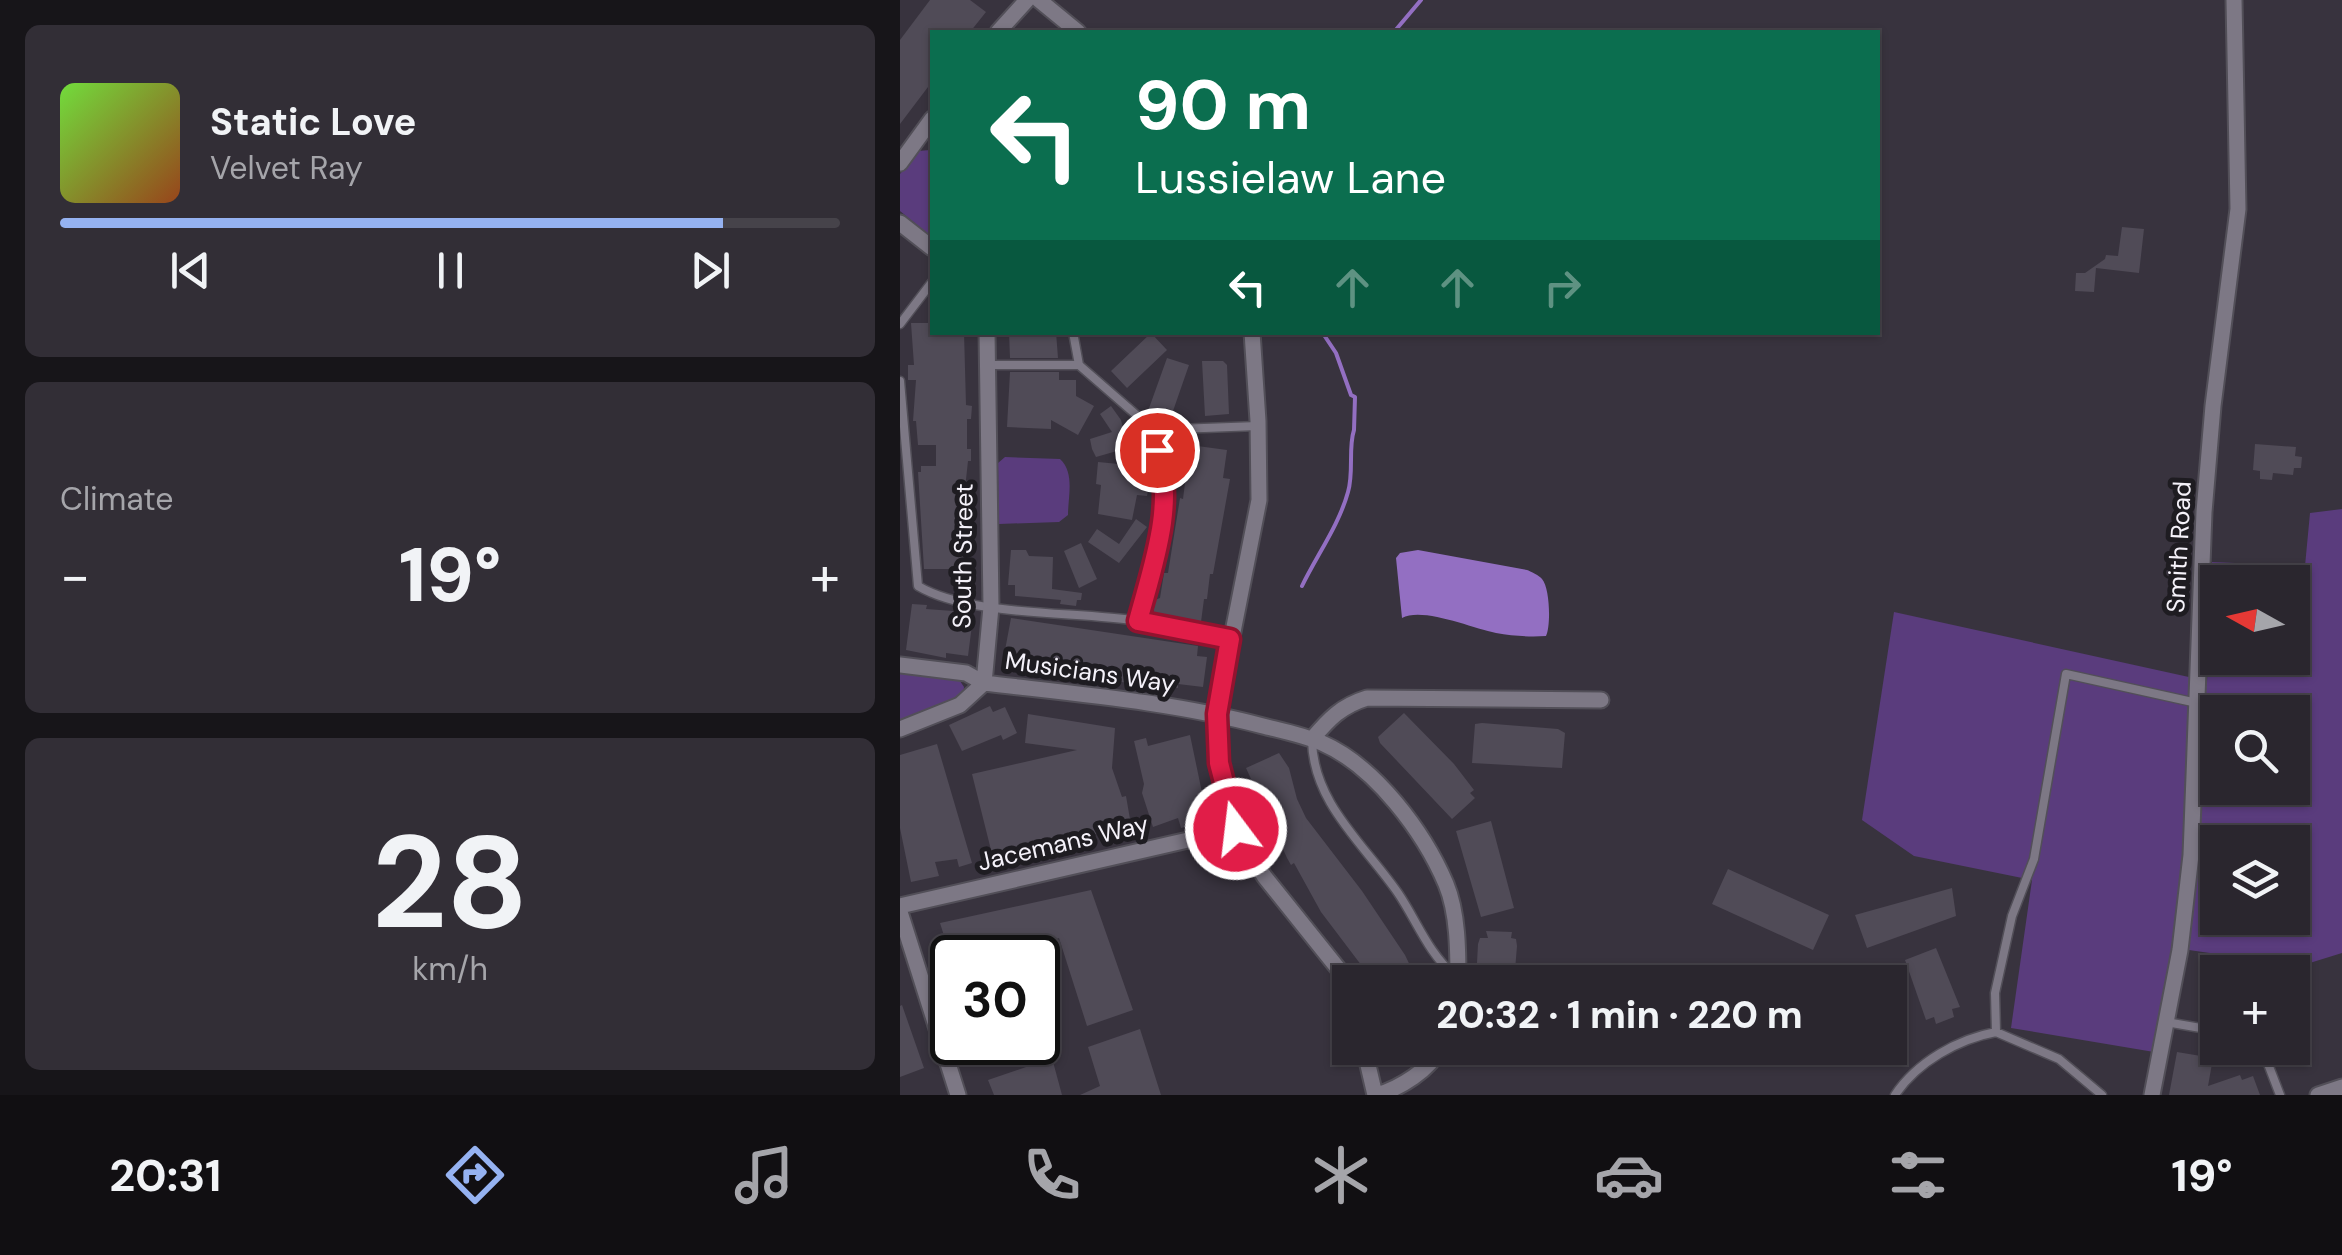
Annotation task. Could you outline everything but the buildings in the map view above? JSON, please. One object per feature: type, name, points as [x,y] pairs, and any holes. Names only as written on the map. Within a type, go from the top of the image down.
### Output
[{"type":"street","points":[[1000,30],[1026,0]]},
{"type":"street","points":[[1039,0],[1076,30]]},
{"type":"street","name":"Smith Road","points":[[2152,1095],[2185,918],[2204,512],[2238,209],[2234,0]]},
{"type":"street","points":[[900,163],[930,123]]},
{"type":"street","points":[[900,223],[930,246]]},
{"type":"street","name":"South Street","points":[[984,683],[990,607],[987,335]]},
{"type":"street","points":[[1252,335],[1259,500],[1217,714],[1219,763],[1236,829],[1264,876],[1336,965]]},
{"type":"street","name":"Musicians Way","points":[[900,664],[966,672],[984,683],[1217,714],[1312,739],[1350,760],[1393,799],[1421,839],[1448,887],[1458,965]]},
{"type":"street","points":[[900,730],[960,705],[984,683]]},
{"type":"street","points":[[1312,739],[1347,704],[1367,698],[1601,700]]},
{"type":"street","name":"Jacemans Way","points":[[900,909],[1236,829]]},
{"type":"street","points":[[900,909],[958,1095]]},
{"type":"street","points":[[1368,1065],[1376,1095],[1392,1090],[1427,1065]]},
{"type":"street","points":[[2318,1095],[2342,1087]]},
{"type":"lane","points":[[900,324],[930,285]]},
{"type":"lane","points":[[1075,335],[1080,364],[1148,425],[1164,470],[1159,542],[1138,621]]},
{"type":"lane","points":[[989,366],[1080,364]]},
{"type":"lane","points":[[900,381],[918,586],[931,594],[990,607],[1138,621],[1230,639]]},
{"type":"lane","points":[[1150,430],[1258,426]]},
{"type":"lane","points":[[1996,1032],[1995,993],[2012,916],[2034,858],[2066,674],[2197,703]]},
{"type":"lane","points":[[1312,739],[1312,767],[1332,808],[1398,894],[1442,965]]},
{"type":"lane","points":[[2166,1022],[2200,1028]]},
{"type":"lane","points":[[1895,1095],[1920,1069],[1951,1046],[1996,1032],[2059,1059],[2102,1095]]},
{"type":"lane","points":[[2269,1065],[2280,1095]]},
{"type":"shaded area","points":[[930,150],[930,235],[900,211],[900,174],[918,151]]},
{"type":"shaded area","points":[[1005,457],[1060,459],[1069,478],[1068,515],[1059,522],[999,524],[998,463]]},
{"type":"shaded area","points":[[2342,509],[2342,953],[2310,963],[2310,955],[2224,955],[2175,948],[2154,1052],[2011,1028],[2032,880],[1914,856],[1862,820],[1894,612],[2207,681],[2207,675],[2310,675],[2310,565],[2305,565],[2310,513]]},
{"type":"shaded area","points":[[1418,550],[1527,570],[1539,576],[1548,598],[1546,636],[1496,633],[1422,615],[1402,618],[1396,558],[1400,553]]},
{"type":"shaded area","points":[[2212,562],[2282,565],[2212,565]]},
{"type":"shaded area","points":[[900,672],[960,681],[963,694],[900,724]]},
{"type":"waterway","points":[[1396,30],[1421,0]]},
{"type":"waterway","points":[[1302,586],[1339,516],[1351,476],[1355,397],[1324,335]]},
{"type":"route","points":[[1157,450],[1164,470],[1159,542],[1138,621],[1230,639],[1217,714],[1219,763],[1236,829]]}]
